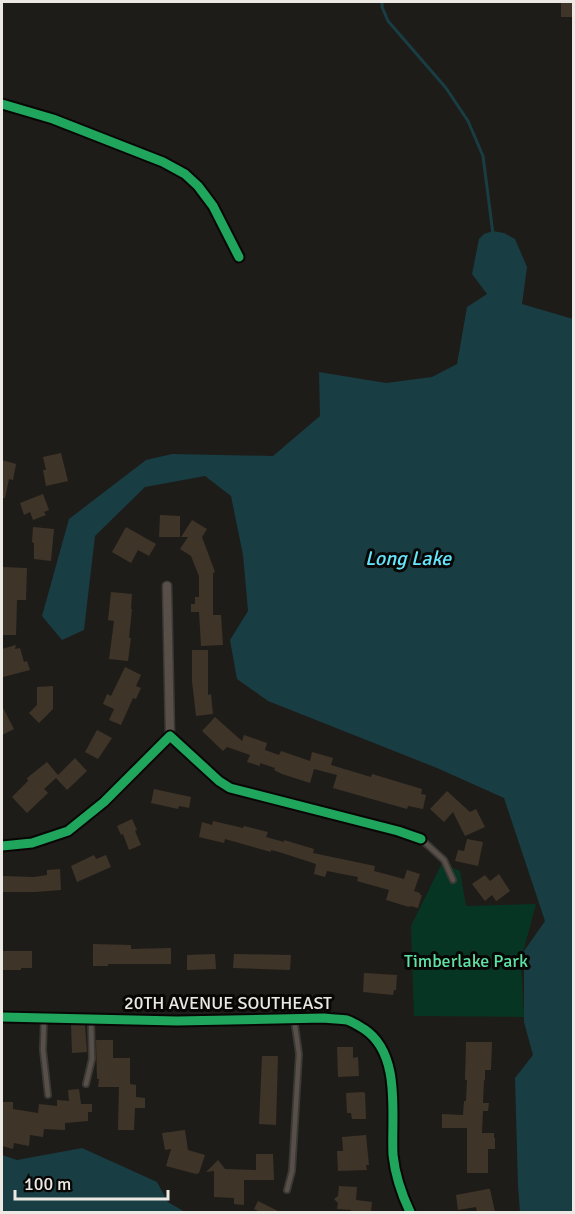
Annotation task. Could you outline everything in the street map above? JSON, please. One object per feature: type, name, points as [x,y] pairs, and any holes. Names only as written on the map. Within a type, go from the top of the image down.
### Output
[{"type":"street","points":[[2,104],[53,119],[163,162],[185,174],[198,186],[213,206],[239,257]]},
{"type":"street","points":[[2,846],[32,843],[68,831],[104,802],[170,736],[167,586]]},
{"type":"street","points":[[170,736],[219,781],[230,788],[421,839]]},
{"type":"street","name":"20TH AVENUE SOUTHEAST","points":[[2,1017],[177,1022],[324,1018],[347,1020],[370,1033],[383,1049],[391,1077],[393,1157],[410,1212]]},
{"type":"lane","points":[[421,839],[444,860],[453,880]]},
{"type":"lane","points":[[44,1018],[43,1050],[48,1095]]},
{"type":"lane","points":[[86,1084],[92,1059],[91,1019]]},
{"type":"lane","points":[[287,1190],[292,1171],[299,1054],[294,1019]]},
{"type":"green space","name":"Timberlake Park","points":[[442,863],[460,871],[466,906],[536,904],[521,960],[524,1017],[414,1016],[411,926]]},
{"type":"water","name":"Long Lake","points":[[493,231],[504,233],[515,239],[527,267],[522,304],[573,319],[573,1212],[520,1212],[515,1078],[533,1055],[524,1022],[524,951],[545,921],[504,798],[437,768],[268,701],[237,679],[230,640],[248,611],[243,555],[231,496],[205,476],[145,487],[95,536],[84,630],[62,640],[42,616],[69,519],[146,460],[172,454],[273,456],[320,416],[319,372],[386,383],[432,377],[457,364],[467,307],[487,294],[472,274],[479,239],[484,234]]},
{"type":"water","points":[[82,1148],[157,1182],[168,1202],[185,1212],[2,1212],[2,1155],[17,1160]]},
{"type":"building","points":[[561,2],[573,2],[573,17],[561,17]]},
{"type":"building","points":[[61,453],[68,481],[46,486],[43,457]]},
{"type":"building","points":[[2,460],[16,464],[13,480],[9,479],[5,498],[2,498]]},
{"type":"building","points":[[43,494],[49,510],[44,512],[46,515],[33,520],[30,512],[24,515],[20,503]]},
{"type":"building","points":[[160,515],[180,516],[180,537],[159,537]]},
{"type":"building","points":[[192,520],[207,529],[202,537],[215,572],[213,573],[213,615],[221,615],[223,645],[201,646],[199,612],[191,612],[191,604],[195,604],[195,597],[199,597],[199,576],[191,556],[180,549],[188,537],[181,537]]},
{"type":"building","points":[[33,527],[54,529],[51,561],[34,559]]},
{"type":"building","points":[[126,527],[156,544],[149,556],[138,550],[131,563],[112,552]]},
{"type":"building","points":[[2,567],[27,568],[26,600],[17,600],[16,635],[2,635]]},
{"type":"building","points":[[111,592],[132,594],[128,661],[109,659],[114,621],[108,620]]},
{"type":"building","points":[[16,645],[15,649],[20,648],[24,662],[27,661],[30,670],[3,677],[2,649]]},
{"type":"building","points":[[192,650],[208,650],[208,695],[211,694],[213,714],[196,716],[192,681]]},
{"type":"building","points":[[125,667],[141,675],[136,686],[141,688],[136,699],[133,698],[121,725],[109,720],[114,709],[103,704],[107,694],[111,696]]},
{"type":"building","points":[[53,686],[53,709],[39,723],[29,713],[37,705],[37,687]]},
{"type":"building","points":[[2,706],[14,729],[2,735]]},
{"type":"building","points":[[215,717],[242,741],[244,735],[267,743],[265,750],[279,755],[281,751],[310,761],[312,752],[333,758],[331,765],[422,789],[421,794],[426,795],[423,809],[408,806],[407,809],[333,788],[337,775],[314,769],[310,783],[282,774],[274,770],[275,768],[260,763],[260,766],[247,762],[250,755],[227,747],[223,751],[202,731]]},
{"type":"building","points":[[97,730],[112,738],[98,759],[85,752]]},
{"type":"building","points":[[75,758],[87,771],[67,790],[56,778],[44,789],[48,793],[27,813],[12,797],[28,781],[27,778],[47,762],[58,775]]},
{"type":"building","points":[[154,789],[191,797],[189,808],[179,806],[178,809],[151,803]]},
{"type":"building","points":[[447,791],[470,812],[476,809],[485,827],[465,836],[453,812],[444,822],[430,809]]},
{"type":"building","points":[[132,819],[141,845],[129,850],[117,826]]},
{"type":"building","points":[[213,821],[268,832],[266,837],[314,849],[313,853],[375,866],[374,871],[404,879],[407,870],[420,874],[414,891],[422,895],[418,908],[386,900],[389,890],[357,881],[358,877],[327,871],[325,877],[314,874],[316,864],[279,852],[271,850],[271,852],[225,839],[224,843],[199,837],[202,822],[212,825]]},
{"type":"building","points":[[467,839],[483,842],[478,866],[455,861],[458,850],[464,851]]},
{"type":"building","points":[[94,855],[96,859],[106,855],[111,867],[77,882],[71,866]]},
{"type":"building","points":[[60,869],[61,890],[2,892],[2,876],[34,877],[47,875],[47,870]]},
{"type":"building","points":[[499,874],[510,891],[496,901],[492,895],[485,901],[472,884],[485,875],[490,881]]},
{"type":"building","points":[[93,944],[131,945],[131,949],[171,948],[171,964],[93,966]]},
{"type":"building","points":[[2,951],[32,951],[32,968],[2,970]]},
{"type":"building","points":[[215,954],[216,969],[187,970],[187,955]]},
{"type":"building","points":[[234,954],[291,955],[290,970],[233,968]]},
{"type":"building","points":[[364,973],[397,975],[396,990],[393,995],[363,992]]},
{"type":"building","points":[[71,1025],[85,1025],[87,1052],[72,1053]]},
{"type":"building","points":[[96,1040],[113,1040],[113,1058],[130,1058],[130,1084],[136,1085],[136,1097],[145,1098],[145,1108],[135,1108],[134,1130],[118,1130],[119,1087],[98,1087]]},
{"type":"building","points":[[466,1042],[492,1042],[491,1070],[485,1070],[483,1103],[489,1103],[488,1111],[483,1111],[482,1133],[494,1133],[495,1138],[495,1149],[488,1149],[488,1173],[467,1173],[467,1128],[442,1128],[442,1114],[463,1115],[467,1080],[465,1080]]},
{"type":"building","points":[[337,1047],[353,1047],[353,1058],[358,1057],[359,1076],[338,1077]]},
{"type":"building","points":[[262,1056],[278,1056],[276,1125],[259,1124]]},
{"type":"building","points":[[79,1089],[81,1104],[92,1104],[92,1112],[88,1112],[88,1121],[65,1123],[65,1130],[44,1129],[43,1137],[30,1135],[29,1146],[14,1143],[13,1149],[2,1146],[2,1102],[13,1102],[13,1109],[38,1113],[39,1104],[57,1106],[57,1100],[69,1101],[68,1090]]},
{"type":"building","points":[[346,1093],[365,1093],[366,1119],[352,1119],[351,1113],[347,1113]]},
{"type":"building","points":[[185,1130],[188,1150],[205,1155],[199,1173],[196,1174],[166,1166],[171,1149],[165,1150],[162,1133]]},
{"type":"building","points":[[366,1135],[369,1165],[366,1165],[367,1170],[338,1171],[337,1151],[343,1151],[342,1137]]},
{"type":"building","points":[[256,1154],[273,1154],[274,1180],[244,1180],[244,1205],[234,1204],[234,1198],[214,1197],[214,1171],[206,1172],[218,1160],[225,1169],[256,1170]]},
{"type":"building","points":[[339,1186],[357,1187],[356,1200],[372,1202],[371,1212],[337,1209],[338,1203],[334,1199],[338,1196]]},
{"type":"building","points":[[490,1189],[495,1212],[477,1212],[476,1207],[458,1210],[456,1195]]},
{"type":"building","points":[[258,1201],[280,1212],[260,1212],[254,1209]]},
{"type":"waterway","points":[[382,2],[388,21],[446,88],[468,121],[483,156],[493,234]]},
{"type":"cycle path","points":[[2,104],[53,119],[163,162],[185,174],[198,186],[213,206],[239,257]]},
{"type":"cycle path","points":[[2,846],[32,843],[68,831],[104,802],[170,736],[219,781],[230,788],[421,839]]},
{"type":"cycle path","points":[[2,1017],[177,1021],[324,1018],[347,1020],[364,1029],[376,1040],[389,1069],[393,1104],[394,1162],[399,1184],[410,1212]]}]
